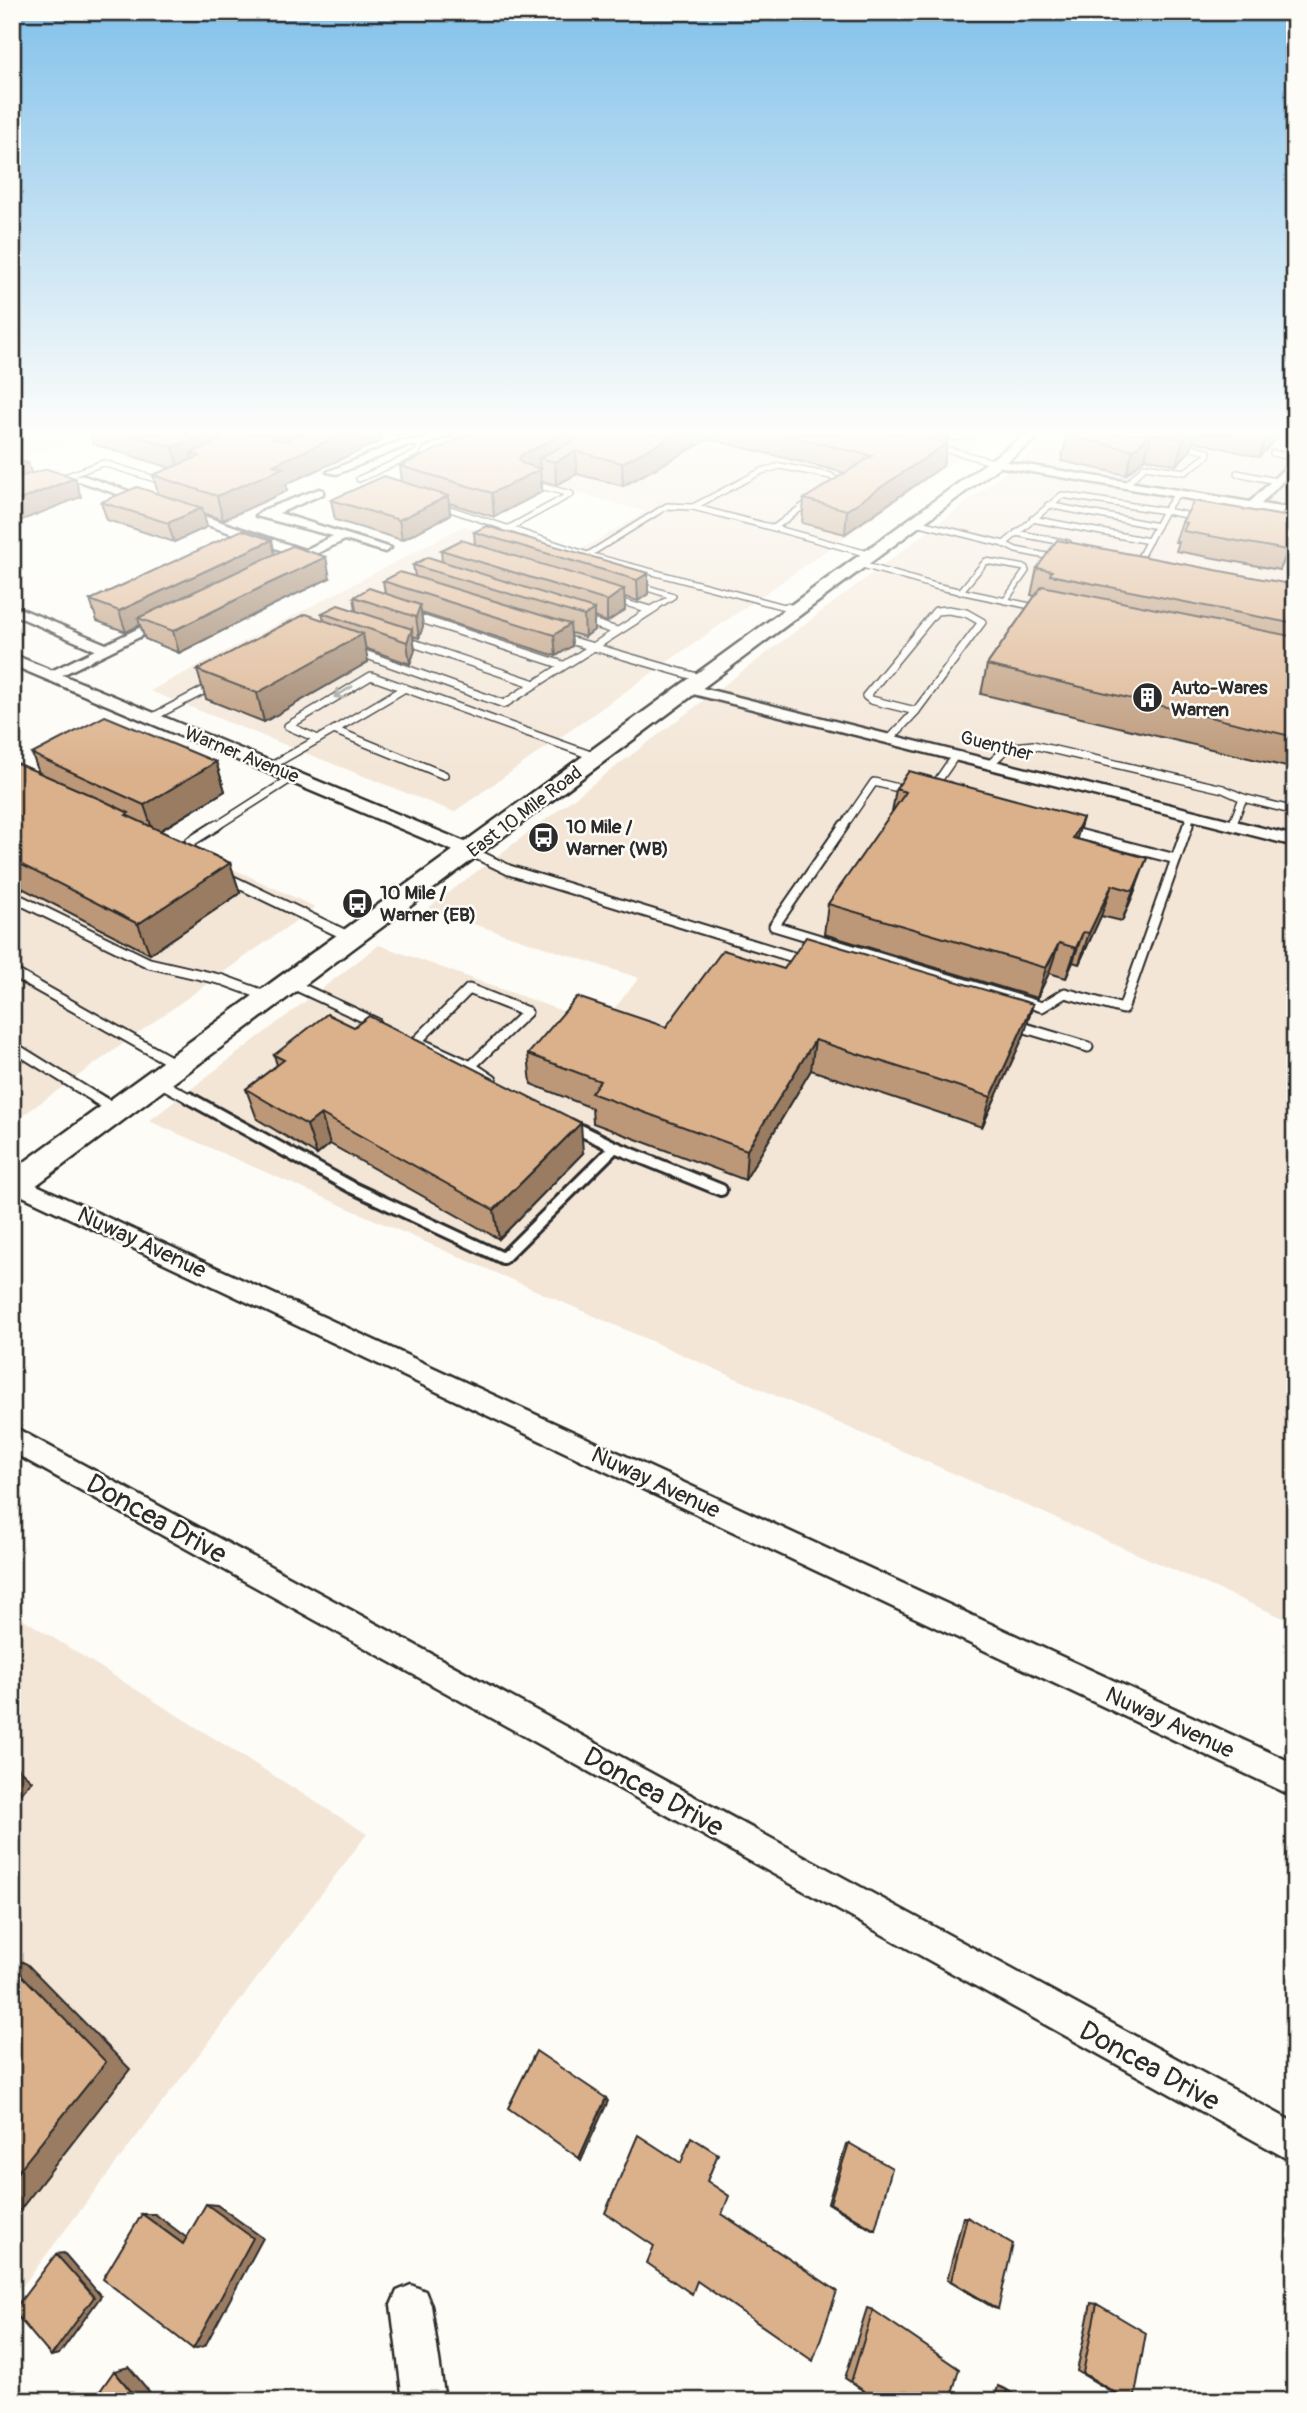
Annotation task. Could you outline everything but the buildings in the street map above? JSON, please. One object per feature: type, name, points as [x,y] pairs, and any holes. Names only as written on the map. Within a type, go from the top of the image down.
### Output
[{"type":"main road","name":"East 10 Mile Road","points":[[15,1185],[882,547]]},
{"type":"street","points":[[285,547],[306,554]]},
{"type":"street","points":[[266,573],[321,547]]},
{"type":"street","points":[[379,547],[384,548]]},
{"type":"street","points":[[12,609],[107,649]]},
{"type":"street","points":[[52,676],[180,614]]},
{"type":"street","name":"Warner Avenue","points":[[12,659],[470,851]]},
{"type":"street","name":"Guenther","points":[[697,684],[889,740],[1295,841]]},
{"type":"street","name":"Nuway Avenue","points":[[15,1185],[1295,1781]]},
{"type":"street","name":"Doncea Drive","points":[[12,1438],[1295,2144]]},
{"type":"street","points":[[411,2305],[424,2401]]},
{"type":"lane","points":[[562,547],[797,610]]},
{"type":"lane","points":[[588,555],[602,547]]},
{"type":"lane","points":[[829,547],[960,592],[1052,611]]},
{"type":"lane","points":[[1009,547],[1067,560]]},
{"type":"lane","points":[[1144,575],[1131,572],[1146,547]]},
{"type":"lane","points":[[1128,555],[1140,557]]},
{"type":"lane","points":[[960,592],[986,561],[1025,568],[1005,601]]},
{"type":"lane","points":[[349,649],[504,704],[673,596],[620,580]]},
{"type":"lane","points":[[600,595],[650,610]]},
{"type":"lane","points":[[889,740],[916,711],[982,622],[976,617],[943,609],[936,611],[866,696],[871,700],[916,711]]},
{"type":"lane","points":[[397,611],[563,665]]},
{"type":"lane","points":[[579,619],[617,631]]},
{"type":"lane","points":[[393,636],[535,684]]},
{"type":"lane","points":[[556,636],[592,646],[697,684]]},
{"type":"lane","points":[[318,739],[288,726],[371,676],[596,758]]},
{"type":"lane","points":[[153,717],[219,683]]},
{"type":"lane","points":[[271,766],[405,688]]},
{"type":"lane","points":[[334,730],[444,775]]},
{"type":"lane","points":[[989,765],[997,753],[1009,745],[1033,745],[1223,789],[1243,799],[1295,811]]},
{"type":"lane","points":[[941,799],[928,795],[955,756]]},
{"type":"lane","points":[[190,842],[295,776]]},
{"type":"lane","points":[[915,792],[874,782],[774,926],[1042,1007],[1065,993],[1123,1009],[1191,815]]},
{"type":"lane","points":[[1232,826],[1243,799]]},
{"type":"lane","points":[[1058,829],[1176,859]]},
{"type":"lane","points":[[470,851],[509,870],[812,963]]},
{"type":"lane","points":[[212,870],[352,938]]},
{"type":"lane","points":[[12,897],[149,963],[280,990],[381,1026]]},
{"type":"lane","points":[[12,972],[351,1187],[503,1258],[615,1147]]},
{"type":"lane","points":[[417,1041],[470,989],[527,1012],[471,1066]]},
{"type":"lane","points":[[996,1019],[1088,1047]]},
{"type":"lane","points":[[405,1036],[471,1066],[499,1085]]},
{"type":"lane","points":[[12,1046],[117,1111]]},
{"type":"lane","points":[[559,1120],[615,1147],[721,1190]]},
{"type":"shaded area","points":[[425,547],[537,547],[570,556],[586,547],[832,547],[454,812],[150,691]]},
{"type":"shaded area","points":[[908,547],[1295,547],[1295,1623],[149,1121],[379,945],[601,1025],[639,978],[427,909]]},
{"type":"shaded area","points":[[12,766],[315,907],[12,1123]]},
{"type":"shaded area","points":[[12,1612],[367,1834],[12,2300]]},
{"type":"place","name":"Auto-Wares Warren","points":[[1148,698]]},
{"type":"place","name":"10 Mile / Warner (WB)","points":[[543,837]]},
{"type":"place","name":"10 Mile / Warner (EB)","points":[[357,903]]}]
